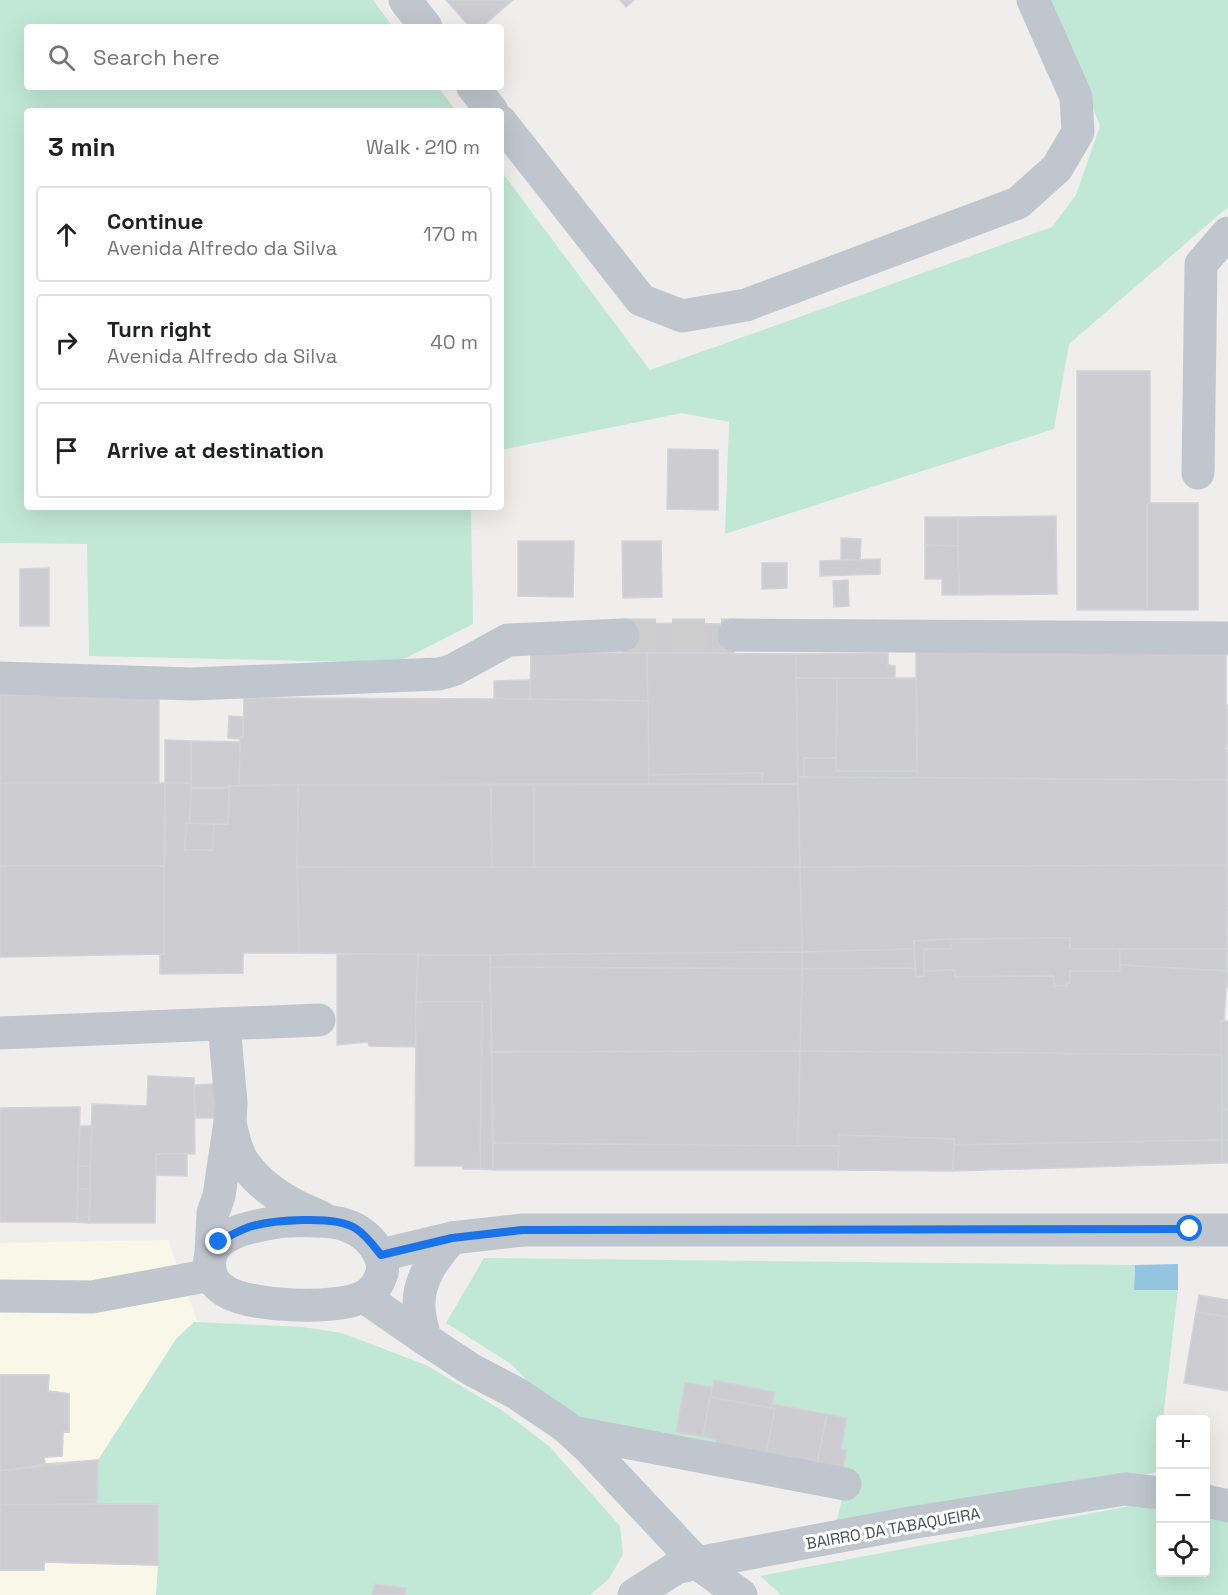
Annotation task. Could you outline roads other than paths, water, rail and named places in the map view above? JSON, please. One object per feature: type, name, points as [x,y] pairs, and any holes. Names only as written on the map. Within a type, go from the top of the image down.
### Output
[{"type":"street","points":[[405,0],[424,24]]},
{"type":"street","points":[[504,126],[641,300],[682,316],[746,305],[1018,203],[1058,168],[1078,132],[1076,97],[1033,0]]},
{"type":"street","points":[[475,90],[490,108]]},
{"type":"street","points":[[1198,473],[1201,264],[1228,233]]},
{"type":"street","points":[[0,678],[191,684],[439,674],[453,670],[508,640],[623,635]]},
{"type":"street","points":[[734,635],[1228,638]]},
{"type":"street","points":[[0,1033],[319,1020]]},
{"type":"street","points":[[224,1024],[231,1103],[219,1196],[213,1213],[211,1264],[216,1284],[242,1299],[263,1303],[320,1305],[345,1303],[364,1297],[374,1289],[381,1278],[383,1268],[381,1255],[370,1240],[354,1227],[330,1221],[295,1207],[273,1192],[243,1162],[230,1122]]},
{"type":"street","points":[[211,1264],[219,1242],[250,1227],[285,1221],[330,1221]]},
{"type":"street","points":[[381,1255],[452,1238],[522,1230],[1228,1230]]},
{"type":"street","points":[[425,1339],[419,1307],[420,1290],[437,1254],[452,1238]]},
{"type":"street","points":[[0,1296],[92,1297],[211,1264]]},
{"type":"street","points":[[364,1297],[472,1370],[516,1393],[572,1432],[697,1563],[741,1595]]},
{"type":"street","points":[[572,1432],[845,1484]]},
{"type":"street","name":"BAIRRO DA TABAQUEIRA","points":[[634,1595],[676,1568],[697,1563],[910,1523],[1125,1489],[1156,1492]]},
{"type":"street","points":[[1210,1502],[1228,1506]]},
{"type":"water","points":[[1178,1264],[1178,1290],[1134,1290],[1135,1265]]},
{"type":"tunnel","points":[[623,635],[734,635]]}]
